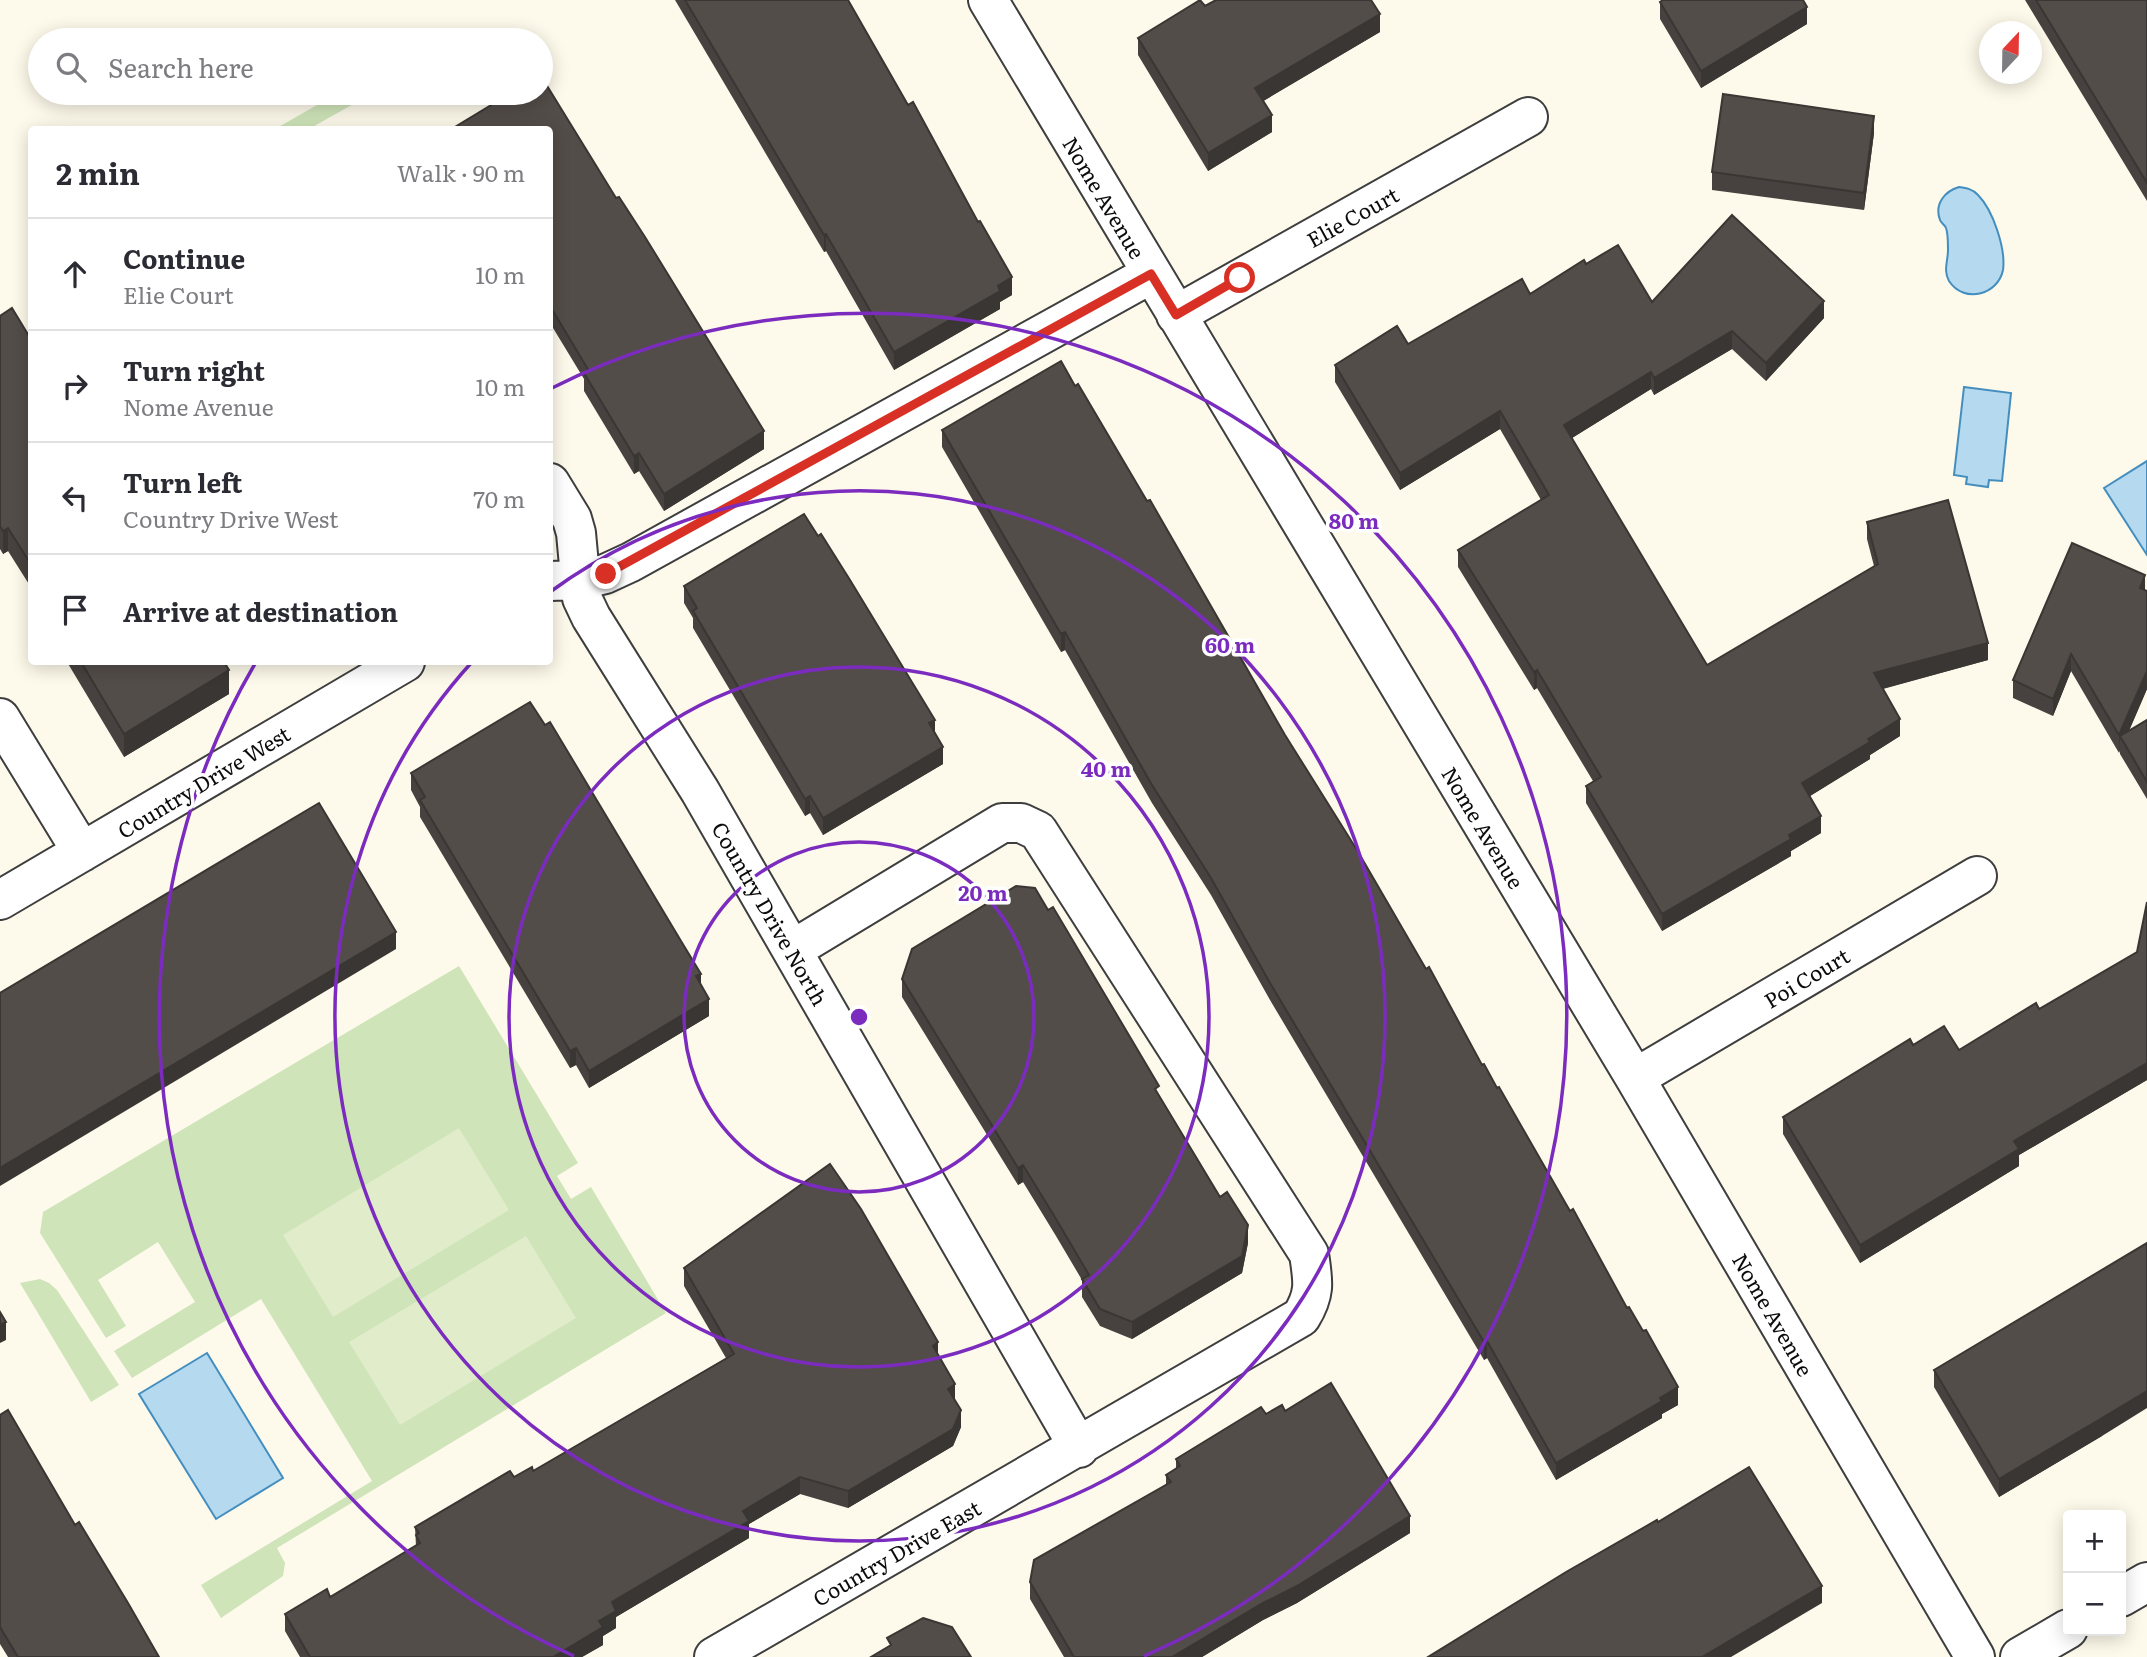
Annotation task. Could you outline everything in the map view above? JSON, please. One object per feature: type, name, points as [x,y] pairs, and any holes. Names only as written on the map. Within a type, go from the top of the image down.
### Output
[{"type":"street","name":"Nome Avenue","points":[[988,0],[1635,1079],[1975,1657]]},
{"type":"street","name":"Elie Court","points":[[1176,315],[1528,117]]},
{"type":"street","points":[[565,581],[606,574],[631,562],[1151,274]]},
{"type":"street","name":"Country Drive North","points":[[553,488],[572,519],[579,547],[565,581],[582,598],[700,791],[1079,1447]]},
{"type":"street","name":"Country Drive West","points":[[0,900],[400,665]]},
{"type":"street","points":[[0,718],[82,852]]},
{"type":"street","name":"Country Drive East","points":[[713,1657],[1301,1317],[1310,1302],[1314,1284],[1309,1254],[1038,831],[1021,823],[1002,823],[792,950]]},
{"type":"street","name":"Poi Court","points":[[1635,1079],[1977,876]]},
{"type":"street","points":[[2126,1594],[2147,1582]]},
{"type":"street","points":[[2020,1657],[2063,1632]]},
{"type":"green space","points":[[317,105],[352,105],[314,126],[280,126]]},
{"type":"green space","points":[[459,966],[578,1163],[557,1176],[571,1199],[591,1187],[666,1313],[277,1548],[285,1563],[283,1576],[221,1618],[201,1585],[372,1481],[261,1299],[132,1378],[114,1351],[195,1302],[158,1242],[98,1280],[126,1326],[106,1338],[40,1233],[43,1212]]},
{"type":"green space","points":[[459,1128],[509,1210],[333,1317],[283,1235]]},
{"type":"green space","points":[[526,1236],[576,1318],[400,1425],[349,1342]]},
{"type":"green space","points":[[40,1279],[57,1290],[119,1385],[91,1402],[20,1283]]},
{"type":"water","points":[[1959,187],[1974,191],[1984,202],[2000,241],[2003,270],[2000,279],[1995,286],[1980,294],[1963,293],[1949,281],[1946,273],[1948,236],[1938,209],[1945,195]]},
{"type":"water","points":[[1964,387],[2011,393],[2002,481],[1989,480],[1988,487],[1966,484],[1967,477],[1954,475]]},
{"type":"water","points":[[2147,461],[2147,555],[2104,488]]},
{"type":"water","points":[[207,1353],[283,1478],[216,1519],[139,1394]]},
{"type":"building","points":[[685,0],[848,0],[908,105],[913,102],[978,222],[980,221],[1012,277],[998,286],[1000,291],[894,352]]},
{"type":"building","points":[[1200,0],[1205,6],[1216,0],[1371,0],[1380,14],[1255,88],[1272,115],[1208,153],[1138,38]]},
{"type":"building","points":[[1803,0],[1807,7],[1701,71],[1660,2]]},
{"type":"building","points":[[2036,0],[2147,0],[2147,183]]},
{"type":"building","points":[[1723,94],[1874,116],[1864,193],[1712,172]]},
{"type":"building","points":[[553,96],[616,198],[619,197],[645,237],[764,431],[664,494],[639,453],[634,456],[584,373],[589,371],[553,311],[553,126],[457,126],[491,105],[553,105]]},
{"type":"building","points":[[1732,215],[1824,301],[1766,363],[1732,331],[1654,378],[1651,372],[1564,425],[1707,665],[1878,564],[1867,522],[1948,500],[1988,643],[1874,673],[1900,719],[1868,739],[1870,742],[1802,783],[1821,816],[1789,835],[1791,839],[1662,914],[1586,786],[1601,777],[1537,670],[1534,672],[1458,550],[1549,495],[1500,411],[1400,473],[1335,365],[1397,326],[1408,344],[1522,279],[1530,294],[1584,260],[1586,264],[1618,245],[1652,302]]},
{"type":"building","points":[[12,308],[28,334],[28,560],[8,528],[3,531],[0,526],[0,316]]},
{"type":"building","points":[[1061,361],[1075,386],[1078,384],[1147,501],[1150,500],[1285,735],[1357,850],[1426,969],[1429,967],[1482,1065],[1484,1064],[1497,1088],[1499,1087],[1570,1211],[1573,1209],[1627,1308],[1629,1307],[1643,1331],[1646,1330],[1678,1387],[1660,1398],[1662,1401],[1556,1463],[1487,1341],[1484,1342],[1270,983],[1211,878],[1152,785],[1065,632],[1061,634],[942,430]]},
{"type":"building","points":[[804,514],[818,536],[821,534],[935,720],[929,723],[943,747],[823,818],[810,796],[805,799],[693,611],[697,608],[684,586]]},
{"type":"building","points":[[2072,543],[2145,575],[2140,588],[2147,591],[2147,671],[2119,735],[2071,654],[2053,699],[2013,680]]},
{"type":"building","points":[[83,665],[226,665],[229,670],[124,734]]},
{"type":"building","points":[[530,702],[545,725],[550,722],[701,974],[696,976],[709,999],[589,1071],[576,1048],[570,1051],[420,800],[425,797],[411,773]]},
{"type":"building","points":[[2147,720],[2147,782],[2120,736]]},
{"type":"building","points":[[319,803],[396,932],[0,1168],[0,993]]},
{"type":"building","points":[[1016,886],[1035,888],[1048,910],[1053,907],[1159,1086],[1155,1089],[1220,1197],[1227,1192],[1248,1225],[1242,1256],[1132,1322],[1100,1309],[1082,1279],[1089,1275],[1056,1219],[1023,1165],[1018,1168],[902,979],[912,949]]},
{"type":"building","points":[[2147,902],[2147,1063],[2014,1141],[2019,1149],[1860,1245],[1783,1117],[1910,1039],[1913,1045],[1944,1026],[1959,1050],[2036,1003],[2039,1009],[2137,952]]},
{"type":"building","points":[[830,1164],[861,1209],[938,1342],[933,1346],[955,1384],[948,1389],[961,1410],[953,1429],[848,1491],[800,1477],[743,1511],[749,1521],[612,1602],[616,1611],[599,1621],[603,1627],[553,1657],[310,1657],[285,1614],[327,1589],[330,1597],[420,1543],[415,1527],[510,1471],[514,1477],[532,1467],[533,1471],[734,1354],[684,1268]]},
{"type":"building","points":[[2147,1243],[2147,1391],[1999,1479],[1934,1370]]},
{"type":"building","points":[[0,1312],[6,1322],[0,1325]]},
{"type":"building","points":[[1331,1383],[1410,1516],[1297,1586],[1172,1657],[1074,1657],[1030,1582],[1034,1560],[1171,1482],[1166,1475],[1180,1466],[1176,1459],[1261,1407],[1266,1414],[1282,1405],[1285,1411]]},
{"type":"building","points":[[8,1410],[75,1525],[79,1522],[159,1657],[18,1657],[0,1627],[0,1415]]},
{"type":"building","points":[[1749,1467],[1822,1586],[1702,1657],[1428,1657],[1566,1572],[1657,1520],[1658,1522]]},
{"type":"building","points":[[923,1618],[952,1627],[971,1657],[871,1657],[891,1645],[887,1638]]},
{"type":"route","points":[[606,574],[1151,274],[1176,315],[1240,278]]}]
